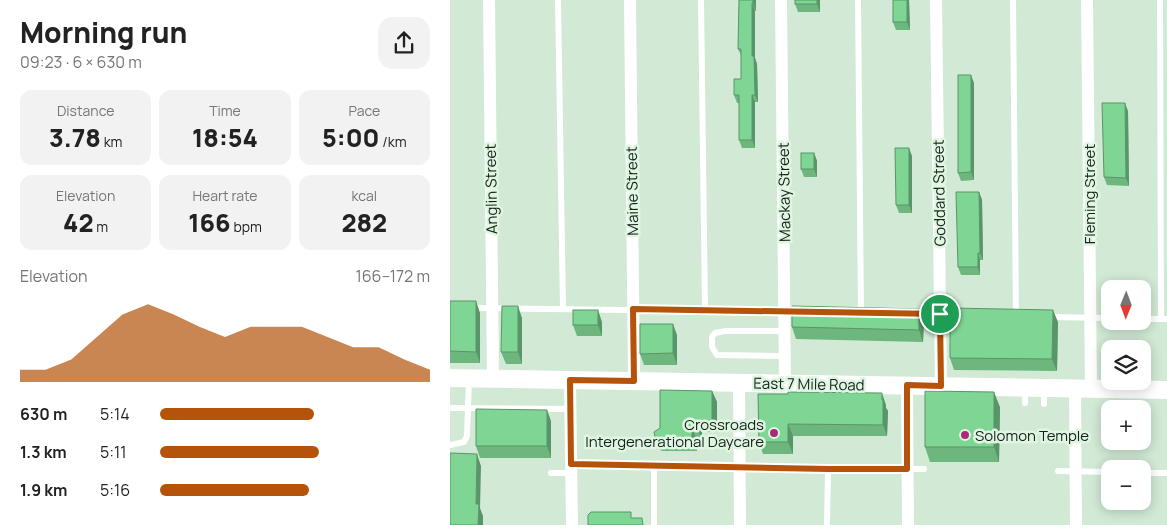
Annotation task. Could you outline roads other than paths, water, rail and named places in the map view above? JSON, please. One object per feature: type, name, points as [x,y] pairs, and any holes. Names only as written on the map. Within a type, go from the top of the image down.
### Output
[{"type":"street","name":"Anglin Street","points":[[489,0],[494,378]]},
{"type":"street","name":"Maine Street","points":[[630,0],[634,381]]},
{"type":"street","name":"Mackay Street","points":[[781,0],[790,312],[785,331],[785,384]]},
{"type":"street","name":"Goddard Street","points":[[936,0],[941,386]]},
{"type":"street","name":"Fleming Street","points":[[1076,525],[1076,472],[1090,318],[1088,0]]},
{"type":"street","name":"East 7 Mile Road","points":[[450,378],[941,386],[1044,396],[1083,388],[1167,390]]},
{"type":"street","points":[[570,380],[572,525]]},
{"type":"street","points":[[739,383],[740,525]]},
{"type":"street","points":[[907,385],[908,525]]},
{"type":"lane","points":[[558,0],[563,308]]},
{"type":"lane","points":[[701,0],[705,310]]},
{"type":"lane","points":[[858,0],[861,313]]},
{"type":"lane","points":[[1013,0],[1016,316]]},
{"type":"lane","points":[[1151,319],[1164,319],[1160,0]]},
{"type":"lane","points":[[467,308],[790,312]]},
{"type":"lane","points":[[851,313],[871,314]]},
{"type":"lane","points":[[910,314],[959,315]]},
{"type":"lane","points":[[1006,316],[1025,316]]},
{"type":"lane","points":[[1044,317],[1101,318]]},
{"type":"lane","points":[[785,331],[725,331],[715,332],[712,337],[712,347],[717,355],[785,356]]},
{"type":"lane","points":[[450,445],[464,442],[468,436],[469,378]]},
{"type":"lane","points":[[450,408],[570,409]]},
{"type":"lane","points":[[654,465],[654,525]]},
{"type":"lane","points":[[552,473],[571,468],[654,465],[924,469]]},
{"type":"lane","points":[[827,525],[828,469]]},
{"type":"lane","points":[[1058,472],[1101,472]]},
{"type":"lane","points":[[1151,473],[1167,473]]},
{"type":"place","name":"Crossroads Intergenerational Daycare","points":[[774,433]]},
{"type":"place","name":"Solomon Temple","points":[[965,435]]}]
